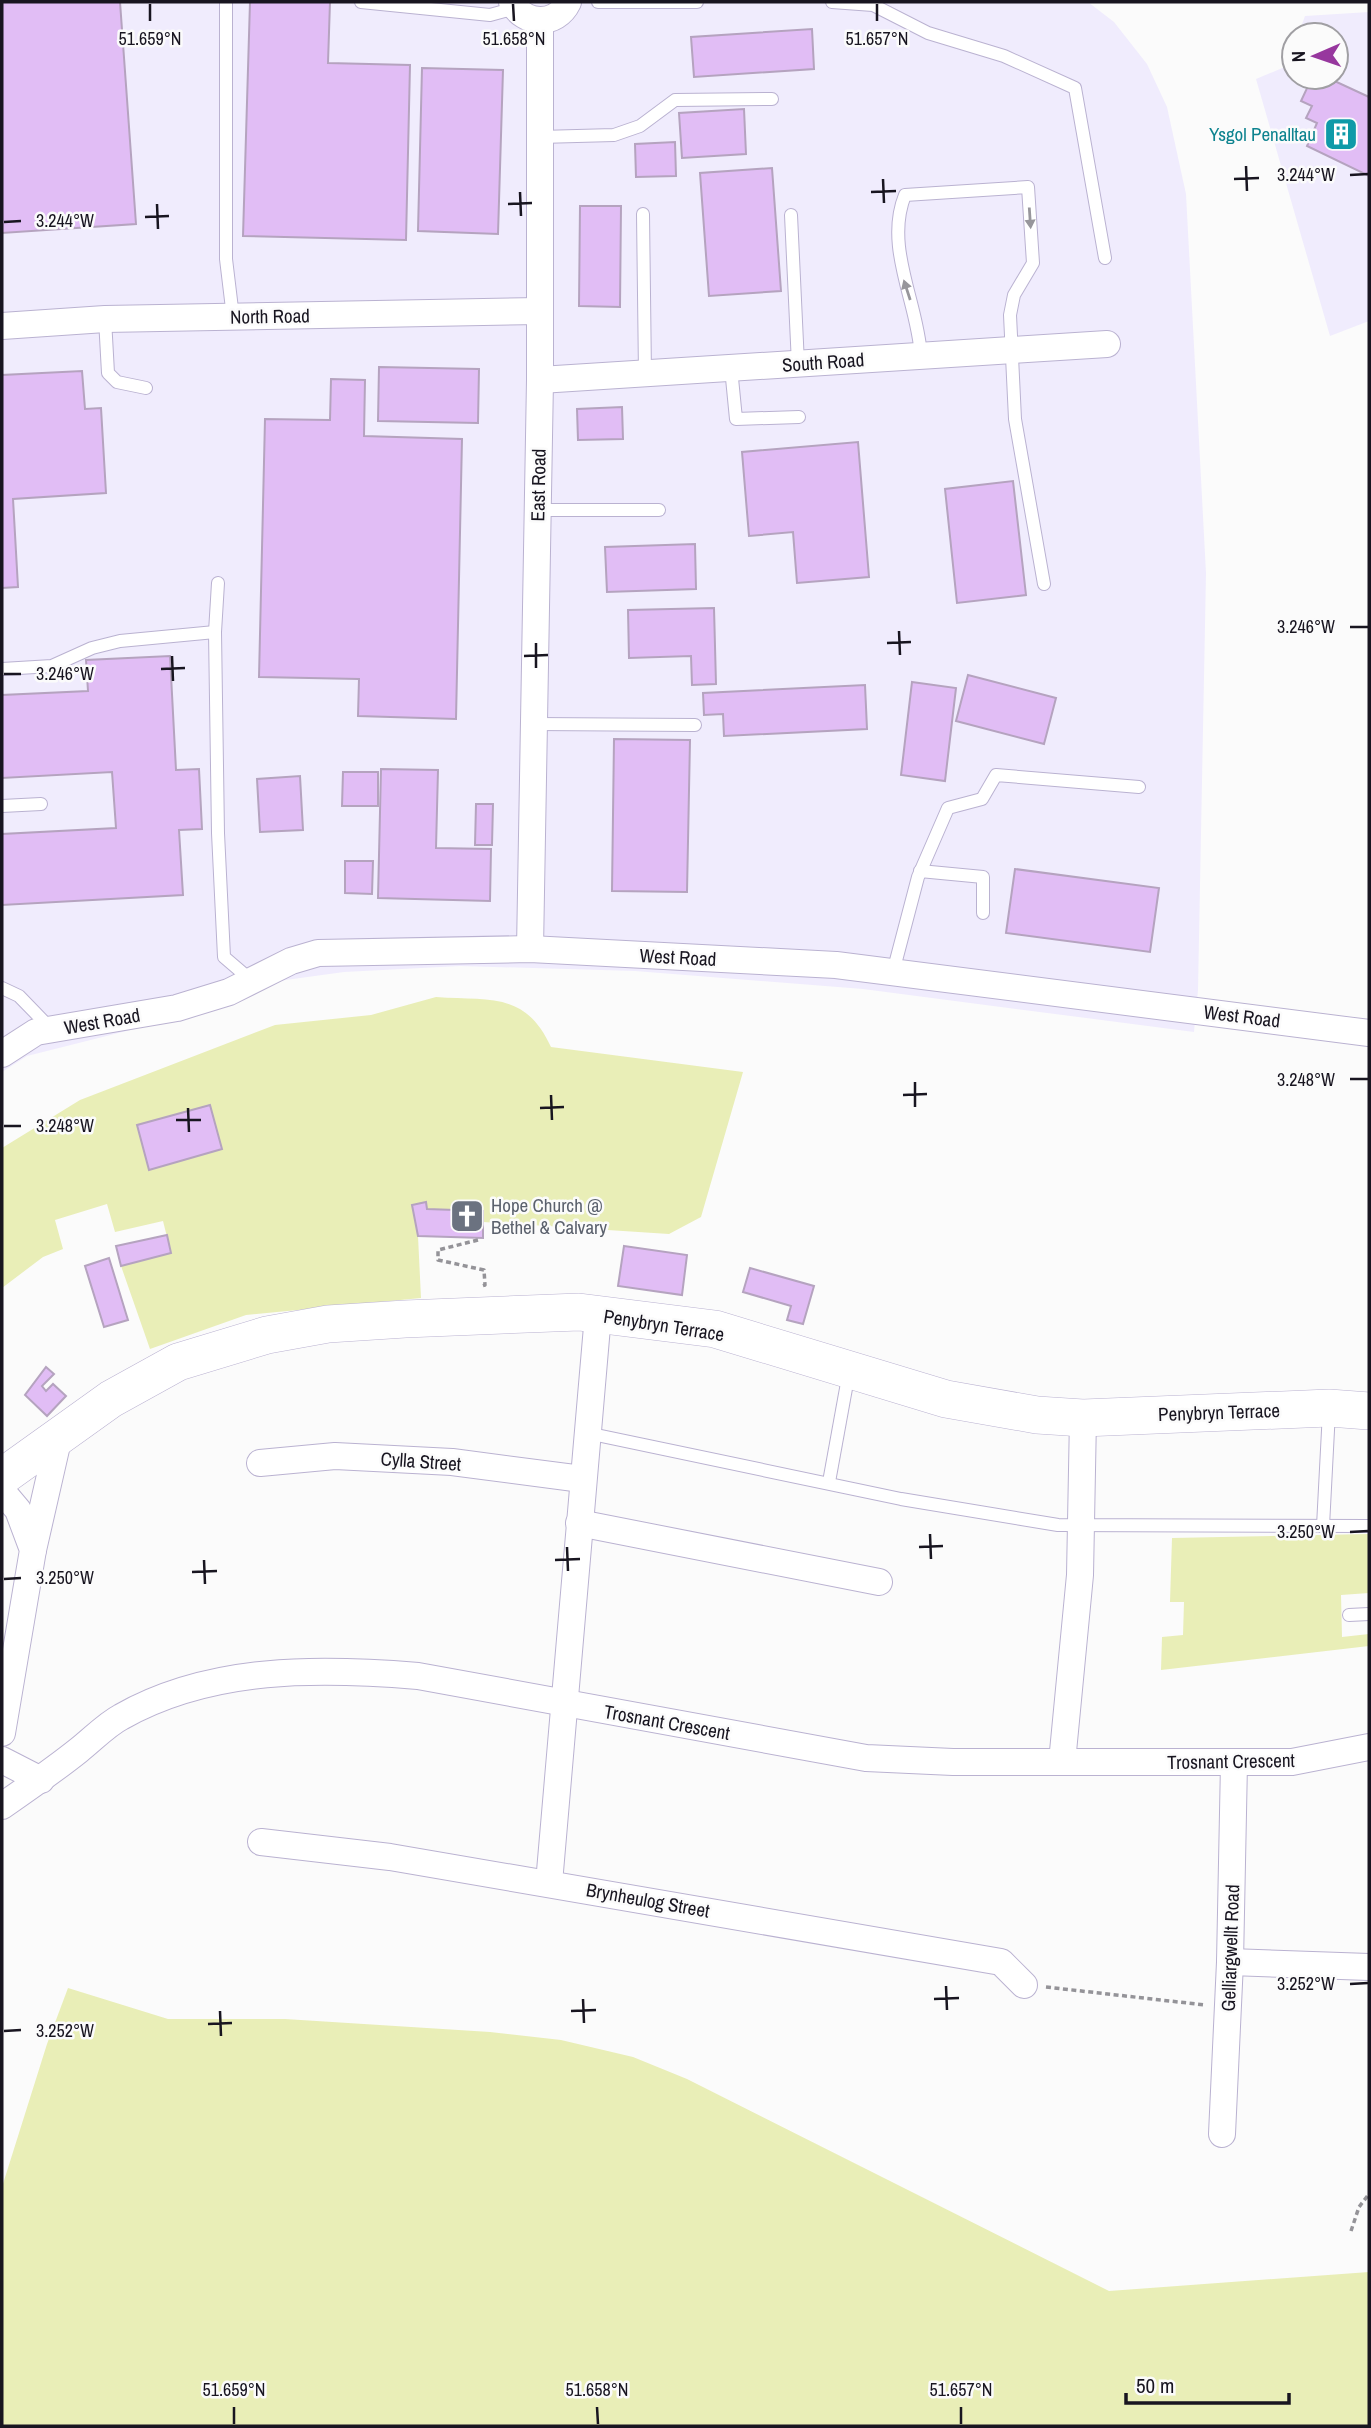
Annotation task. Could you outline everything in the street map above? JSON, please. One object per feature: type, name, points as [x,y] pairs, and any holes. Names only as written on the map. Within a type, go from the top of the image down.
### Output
[{"type":"street","points":[[513,5],[522,15],[540,20],[558,14],[568,2]]},
{"type":"street","name":"East Road","points":[[530,949],[540,380],[540,20]]},
{"type":"street","name":"North Road","points":[[2,326],[105,319],[538,311]]},
{"type":"street","name":"South Road","points":[[540,380],[1107,344]]},
{"type":"street","name":"West Road","points":[[2,1054],[36,1032],[177,1008],[229,992],[291,961],[318,953],[530,949],[836,965],[1369,1033]]},
{"type":"street","name":"Penybryn Terrace","points":[[2,1477],[111,1399],[178,1362],[267,1335],[328,1324],[405,1318],[579,1312],[715,1329],[849,1372],[946,1399],[1037,1415],[1083,1418],[1329,1408],[1369,1411]]},
{"type":"street","points":[[549,1883],[598,1315]]},
{"type":"street","points":[[1062,1762],[1082,1526],[1083,1418]]},
{"type":"street","points":[[3,1723],[33,1550],[59,1436]]},
{"type":"street","name":"Cylla Street","points":[[260,1463],[335,1455],[452,1462],[582,1479]]},
{"type":"street","points":[[2,1491],[18,1510],[33,1550]]},
{"type":"street","points":[[579,1523],[879,1582]]},
{"type":"street","name":"Trosnant Crescent","points":[[2,1806],[41,1780],[120,1717],[179,1692],[289,1671],[349,1670],[418,1676],[866,1758],[1062,1762],[1292,1762],[1369,1747]]},
{"type":"street","points":[[2,1760],[41,1780]]},
{"type":"street","name":"Gelliargwellt Road","points":[[1222,2134],[1230,1962],[1234,1763]]},
{"type":"street","name":"Brynheulog Street","points":[[261,1842],[390,1857],[1001,1962],[1024,1985]]},
{"type":"street","points":[[1230,1962],[1369,1967]]},
{"type":"lane","points":[[226,2],[226,259],[233,317]]},
{"type":"lane","points":[[361,2],[490,15],[513,5]]},
{"type":"lane","points":[[598,2],[697,2]]},
{"type":"lane","points":[[832,2],[873,5],[928,33],[1004,56],[1075,88],[1105,258]]},
{"type":"lane","points":[[540,137],[614,135],[640,126],[675,100],[772,99]]},
{"type":"lane","points":[[921,356],[919,328],[903,280],[898,211],[905,195],[1028,187],[1033,263],[1014,295],[1010,315],[1015,419],[1044,584]]},
{"type":"lane","points":[[643,214],[645,374]]},
{"type":"lane","points":[[791,215],[798,364]]},
{"type":"lane","points":[[105,319],[108,373],[117,382],[146,388]]},
{"type":"lane","points":[[731,368],[736,419],[799,417]]},
{"type":"lane","points":[[537,510],[659,510]]},
{"type":"lane","points":[[218,583],[215,632],[218,833],[224,957],[252,981]]},
{"type":"lane","points":[[2,669],[52,666],[92,648],[120,640],[215,632]]},
{"type":"lane","points":[[534,724],[695,725]]},
{"type":"lane","points":[[892,972],[920,871],[947,808],[982,799],[996,775],[1139,786]]},
{"type":"lane","points":[[2,806],[41,804]]},
{"type":"lane","points":[[920,871],[983,877],[983,913]]},
{"type":"lane","points":[[2,988],[19,996],[52,1030]]},
{"type":"lane","points":[[829,1482],[849,1372]]},
{"type":"lane","points":[[1323,1526],[1329,1408]]},
{"type":"lane","points":[[587,1433],[928,1503],[1058,1525],[1369,1527]]},
{"type":"lane","points":[[1349,1615],[1369,1614]]},
{"type":"path","points":[[472,1288],[485,1285],[484,1270],[438,1260],[438,1250],[478,1240]]},
{"type":"path","points":[[1024,1985],[1228,2007]]},
{"type":"path","points":[[1351,2231],[1359,2207],[1369,2194]]},
{"type":"shaded area","points":[[2,2],[1088,2],[1114,22],[1147,64],[1167,107],[1186,194],[1206,573],[1198,990],[1194,1032],[863,989],[635,971],[460,966],[344,972],[271,982],[194,1014],[27,1056],[2,1072]]},
{"type":"shaded area","name":"Ysgol Penalltau","points":[[1369,12],[1369,321],[1330,336],[1256,79],[1280,69],[1280,91],[1350,91],[1350,21],[1303,21],[1305,16]]},
{"type":"green space","points":[[436,997],[504,1002],[530,1016],[551,1047],[743,1072],[701,1217],[669,1234],[483,1222],[483,1211],[427,1209],[426,1202],[412,1205],[418,1236],[421,1298],[246,1315],[150,1349],[121,1266],[171,1253],[163,1221],[115,1232],[107,1204],[55,1220],[63,1249],[43,1257],[2,1288],[2,1148],[80,1100],[275,1025],[371,1015]]},
{"type":"green space","points":[[1369,1534],[1369,1593],[1341,1595],[1342,1637],[1369,1634],[1369,1646],[1161,1670],[1162,1637],[1183,1635],[1184,1602],[1170,1602],[1172,1538]]},
{"type":"green space","points":[[68,1988],[168,2019],[285,2019],[490,2032],[561,2040],[633,2057],[687,2079],[1109,2291],[1369,2272],[1369,2426],[2,2426],[2,2187],[47,2044]]},
{"type":"building","points":[[2,2],[120,2],[136,224],[2,233]]},
{"type":"building","points":[[250,2],[330,2],[328,63],[410,65],[406,240],[243,236]]},
{"type":"building","points":[[812,29],[814,69],[694,77],[691,37]]},
{"type":"building","points":[[422,68],[503,70],[498,234],[418,231]]},
{"type":"building","name":"Ysgol Penalltau","points":[[1350,88],[1369,97],[1369,176],[1307,146],[1317,123],[1306,118],[1312,106],[1301,101],[1306,91],[1350,91]]},
{"type":"building","points":[[744,109],[746,154],[682,158],[679,113]]},
{"type":"building","points":[[675,142],[676,176],[636,177],[635,144]]},
{"type":"building","points":[[772,168],[781,291],[709,296],[700,173]]},
{"type":"building","points":[[580,206],[621,206],[620,307],[579,306]]},
{"type":"building","points":[[379,367],[479,369],[478,423],[378,421]]},
{"type":"building","points":[[82,371],[85,409],[101,408],[106,493],[13,499],[18,587],[2,588],[2,375]]},
{"type":"building","points":[[331,379],[365,380],[364,436],[462,439],[456,719],[358,716],[359,679],[259,677],[265,419],[330,420]]},
{"type":"building","points":[[622,407],[623,439],[578,440],[577,409]]},
{"type":"building","points":[[858,442],[869,577],[797,583],[793,532],[749,536],[742,452]]},
{"type":"building","points":[[1013,481],[1026,595],[957,603],[945,489]]},
{"type":"building","points":[[695,544],[696,589],[607,592],[605,547]]},
{"type":"building","points":[[714,608],[716,684],[692,685],[691,656],[629,658],[628,610]]},
{"type":"building","points":[[170,656],[176,770],[199,769],[202,829],[179,830],[183,895],[2,905],[2,834],[116,828],[112,772],[2,778],[2,695],[88,691],[86,660]]},
{"type":"building","points":[[968,675],[1056,698],[1044,744],[956,721]]},
{"type":"building","points":[[912,682],[956,688],[945,781],[901,775]]},
{"type":"building","points":[[865,685],[867,729],[724,736],[723,714],[704,715],[703,693]]},
{"type":"building","points":[[614,739],[690,740],[687,892],[612,891]]},
{"type":"building","points":[[381,769],[438,770],[436,848],[491,849],[490,901],[378,898]]},
{"type":"building","points":[[343,772],[378,772],[378,806],[342,806]]},
{"type":"building","points":[[300,776],[303,830],[260,832],[257,779]]},
{"type":"building","points":[[476,804],[493,804],[492,845],[475,845]]},
{"type":"building","points":[[345,861],[373,861],[372,894],[345,893]]},
{"type":"building","points":[[1015,869],[1159,888],[1150,952],[1006,933]]},
{"type":"building","points":[[210,1105],[222,1149],[149,1170],[137,1125]]},
{"type":"building","points":[[426,1202],[427,1209],[483,1211],[483,1238],[418,1236],[412,1205]]},
{"type":"building","points":[[167,1235],[171,1253],[121,1266],[116,1246]]},
{"type":"building","points":[[624,1246],[687,1255],[682,1295],[618,1286]]},
{"type":"building","points":[[109,1258],[128,1320],[104,1327],[85,1266]]},
{"type":"building","points":[[750,1268],[814,1286],[803,1324],[787,1320],[791,1306],[743,1292]]},
{"type":"building","points":[[46,1367],[54,1374],[42,1386],[46,1391],[53,1384],[66,1396],[47,1416],[25,1395]]},
{"type":"place","name":"Ysgol Penalltau","points":[[1341,134]]},
{"type":"place","name":"Hope Church @ Bethel & Calvary","points":[[467,1216]]}]
